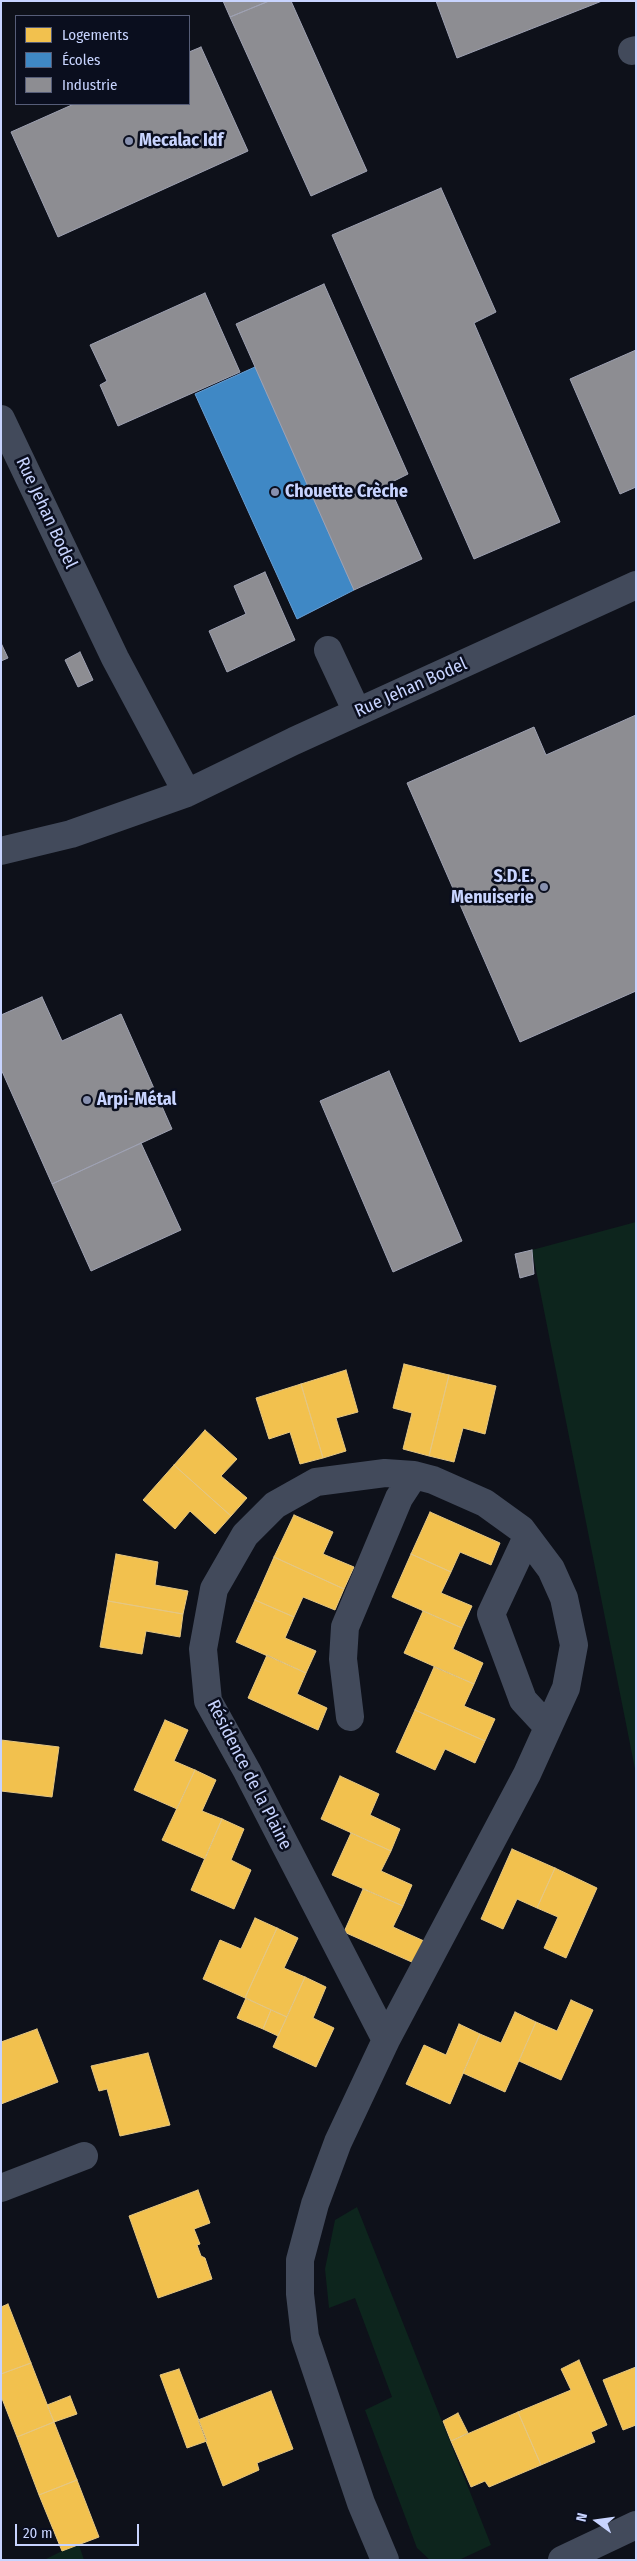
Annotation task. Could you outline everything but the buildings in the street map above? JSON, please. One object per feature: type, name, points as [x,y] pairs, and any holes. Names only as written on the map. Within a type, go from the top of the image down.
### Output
[{"type":"street","name":"Rue Jehan Bodel","points":[[1,419],[115,658],[187,793]]},
{"type":"street","name":"Rue Jehan Bodel","points":[[1,851],[71,834],[187,793],[357,712],[636,585]]},
{"type":"street","points":[[328,650],[357,712]]},
{"type":"street","name":"Résidence de la Plaine","points":[[385,1473],[414,1475],[433,1480],[485,1503],[521,1529],[551,1569],[564,1598],[574,1645],[566,1688],[527,1774],[386,2040],[247,1771],[208,1701],[203,1648],[214,1589],[246,1535],[275,1505],[316,1482],[385,1473]]},
{"type":"street","points":[[350,1717],[343,1658],[345,1626],[399,1498],[414,1475]]},
{"type":"street","points":[[527,1537],[491,1614],[523,1700],[548,1727]]},
{"type":"street","points":[[385,2560],[361,2503],[305,2337],[300,2294],[300,2260],[315,2204],[338,2142],[386,2040]]},
{"type":"street","points":[[1,2188],[84,2156]]},
{"type":"street","points":[[562,2560],[636,2525]]},
{"type":"green space","points":[[636,1222],[636,1774],[532,1250]]},
{"type":"green space","points":[[357,2207],[491,2545],[459,2560],[430,2560],[417,2548],[365,2410],[392,2397],[355,2298],[329,2308],[325,2269],[335,2220]]},
{"type":"green space","points":[[79,2545],[84,2560],[44,2560],[62,2551]]},
{"type":"place","name":"Mecalac Idf","points":[[129,141]]},
{"type":"place","name":"Chouette Crèche","points":[[275,492]]},
{"type":"place","name":"S.D.E. Menuiserie","points":[[544,887]]},
{"type":"place","name":"Arpi-Métal","points":[[87,1100]]}]
